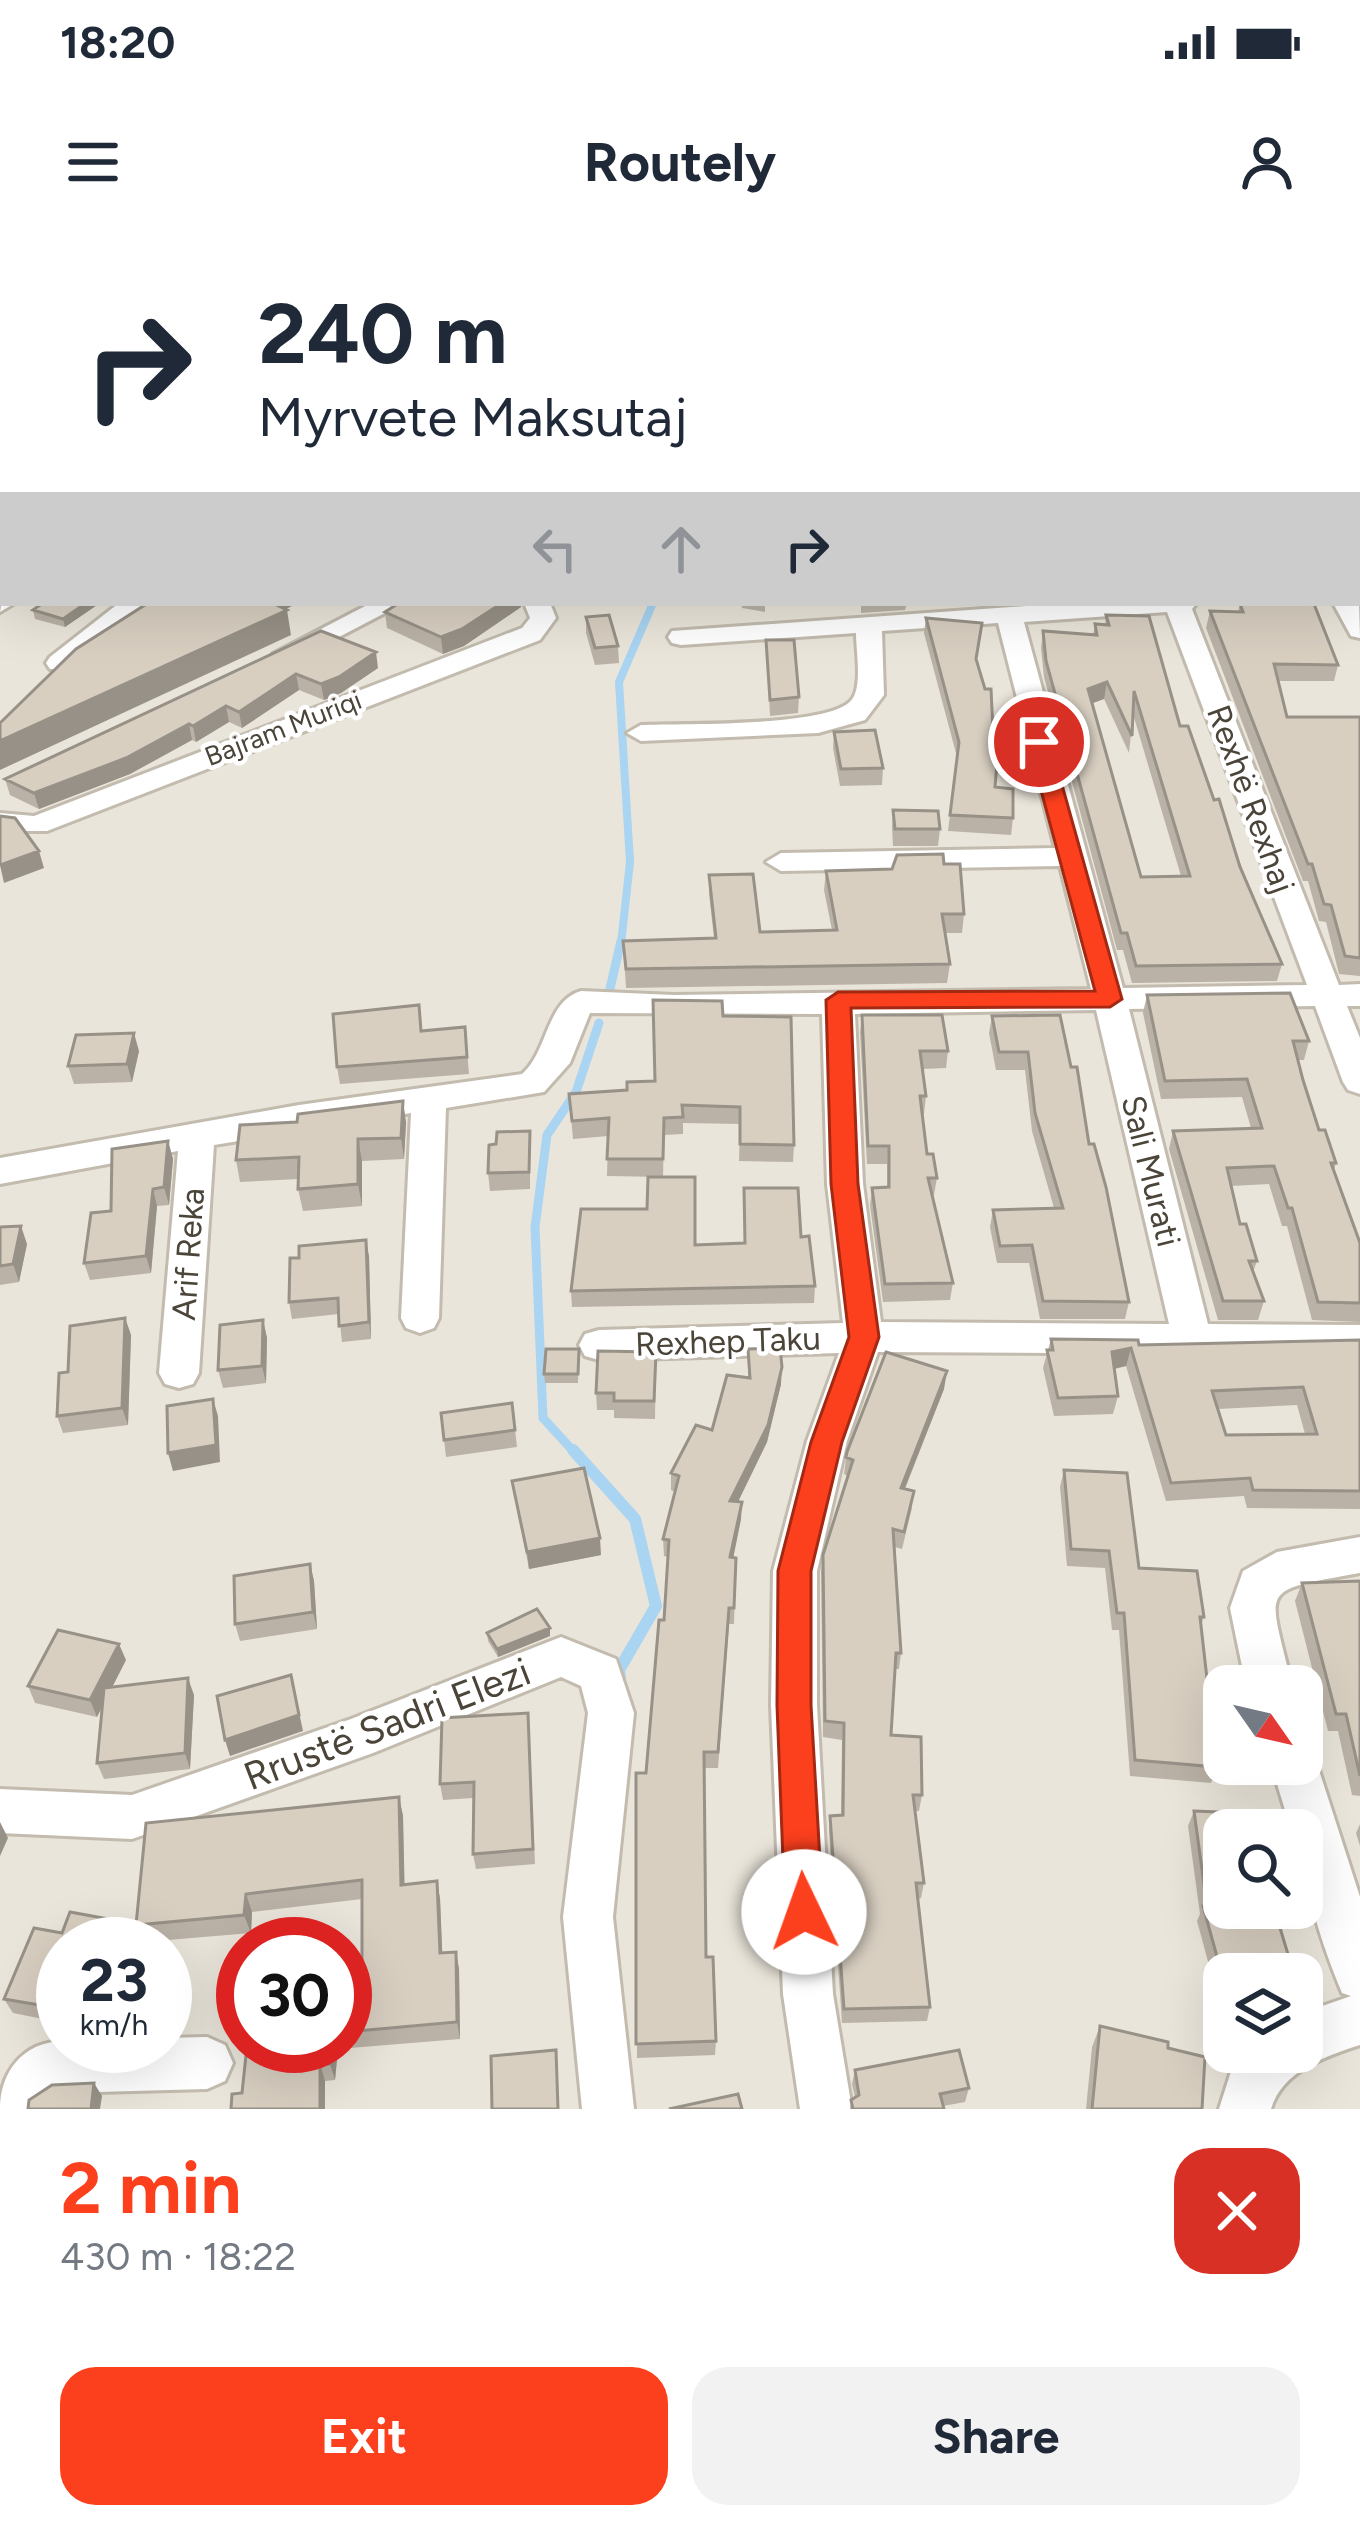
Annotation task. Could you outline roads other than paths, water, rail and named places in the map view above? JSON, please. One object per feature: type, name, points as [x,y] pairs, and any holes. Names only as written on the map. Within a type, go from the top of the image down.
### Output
[{"type":"street","points":[[59,664],[131,606]]},
{"type":"street","points":[[256,668],[385,606]]},
{"type":"street","name":"Bajram Muriqi","points":[[0,821],[37,825],[531,634],[543,618],[538,606]]},
{"type":"street","points":[[681,638],[1102,606]]},
{"type":"street","name":"Rexhë Rexhaj","points":[[1181,606],[1360,1082]]},
{"type":"street","name":"Sali Murati","points":[[1009,615],[1110,999],[1193,1342]]},
{"type":"street","points":[[641,733],[818,725],[854,714],[870,695],[869,626]]},
{"type":"street","points":[[781,862],[1071,857]]},
{"type":"street","points":[[826,2109],[808,1994],[794,1705],[795,1571],[827,1442],[864,1337],[844,1184],[838,1000],[1360,995]]},
{"type":"street","name":"Arif Reka","points":[[0,1171],[197,1135],[532,1084],[553,1069],[568,1016],[581,1002],[674,1006],[838,1000]]},
{"type":"street","points":[[420,1318],[429,1099]]},
{"type":"street","name":"Arif Reka","points":[[178,1373],[197,1135]]},
{"type":"street","name":"Rexhep Taku","points":[[599,1346],[864,1337],[1360,1340]]},
{"type":"street","points":[[1264,1665],[1252,1608],[1258,1584],[1277,1570],[1360,1555]]},
{"type":"street","name":"Rrustë Sadri Elezi","points":[[0,1810],[101,1820],[132,1817],[357,1738],[561,1658],[600,1673],[611,1713],[588,1917],[608,2109]]},
{"type":"street","points":[[1301,1785],[1360,1975]]},
{"type":"street","points":[[1323,2032],[1360,2019]]},
{"type":"street","points":[[16,2109],[26,2087],[51,2067],[207,2063]]},
{"type":"street","points":[[1245,2109],[1252,2081],[1261,2073]]},
{"type":"waterway","points":[[621,944],[630,862],[619,682],[652,606]]},
{"type":"waterway","points":[[609,993],[621,941]]},
{"type":"waterway","points":[[575,1453],[543,1418],[535,1227],[547,1135],[576,1092],[599,1023]]},
{"type":"waterway","points":[[573,1450],[635,1519],[656,1606],[619,1670],[620,1679]]}]
